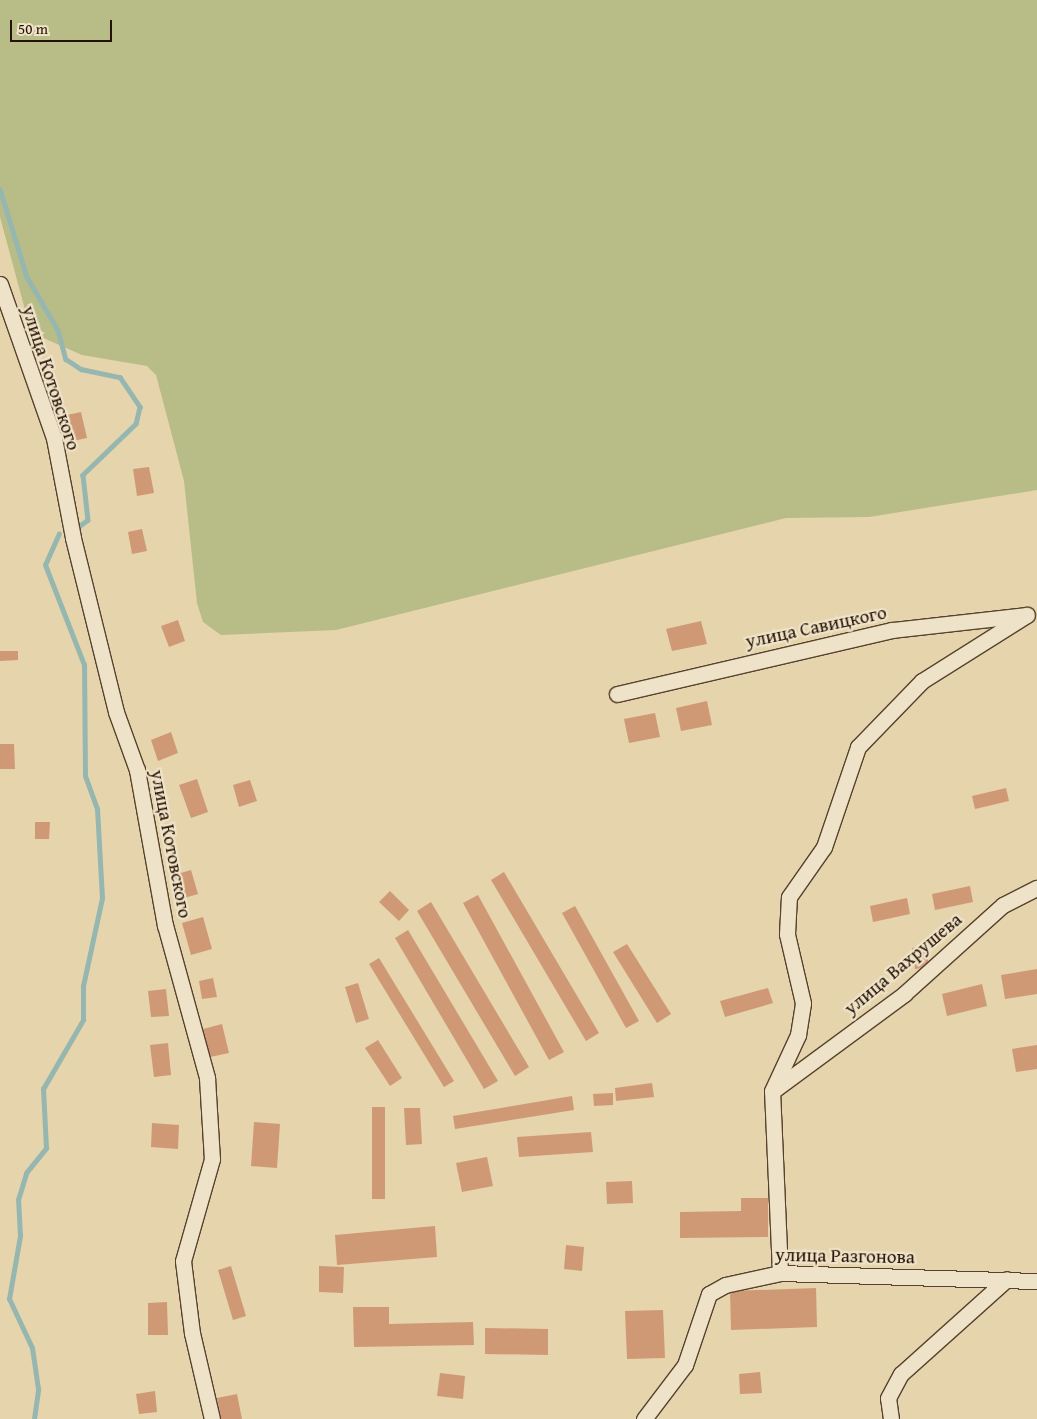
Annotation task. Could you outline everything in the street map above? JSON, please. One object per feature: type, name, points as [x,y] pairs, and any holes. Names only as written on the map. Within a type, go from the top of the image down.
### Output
[{"type":"street","name":"улица Котовского","points":[[0,284],[54,438],[73,538],[116,712],[137,770],[165,925],[207,1078],[212,1158],[184,1261],[192,1333],[212,1419]]},
{"type":"street","name":"улица Савицкого","points":[[617,694],[892,630],[1032,614]]},
{"type":"street","name":"улица Савицкого","points":[[780,1273],[772,1091],[798,1035],[803,1003],[788,934],[789,897],[824,847],[858,747],[922,681],[1032,614]]},
{"type":"street","name":"улица Вахрушева","points":[[772,1091],[904,994],[1003,905],[1037,888]]},
{"type":"street","name":"улица Разгонова","points":[[644,1419],[685,1365],[709,1294],[744,1279],[780,1273],[1037,1281]]},
{"type":"street","points":[[891,1419],[888,1398],[901,1374],[1007,1279]]},
{"type":"green space","points":[[0,0],[1037,0],[1037,490],[869,517],[786,518],[336,630],[221,635],[203,622],[197,603],[184,481],[156,375],[147,366],[82,355],[39,336],[27,317],[0,217]]},
{"type":"building","points":[[81,412],[87,438],[68,442],[62,416]]},
{"type":"building","points":[[149,467],[154,493],[137,496],[133,469]]},
{"type":"building","points":[[142,529],[147,551],[132,554],[128,532]]},
{"type":"building","points":[[178,620],[185,641],[169,647],[161,626]]},
{"type":"building","points":[[701,621],[707,644],[672,651],[666,629]]},
{"type":"building","points":[[0,651],[18,651],[18,660],[0,661]]},
{"type":"building","points":[[707,701],[712,725],[681,731],[676,708]]},
{"type":"building","points":[[655,713],[660,737],[629,743],[624,719]]},
{"type":"building","points":[[171,732],[178,753],[158,761],[151,740]]},
{"type":"building","points":[[0,744],[14,744],[15,769],[0,769]]},
{"type":"building","points":[[197,779],[208,812],[191,818],[179,785]]},
{"type":"building","points":[[250,780],[257,801],[239,807],[233,785]]},
{"type":"building","points":[[1006,788],[1009,801],[975,809],[972,796]]},
{"type":"building","points":[[35,822],[50,822],[49,839],[35,839]]},
{"type":"building","points":[[191,870],[198,894],[181,899],[174,875]]},
{"type":"building","points":[[504,872],[599,1033],[586,1041],[491,880]]},
{"type":"building","points":[[970,886],[973,902],[935,910],[932,894]]},
{"type":"building","points":[[390,891],[409,910],[399,921],[379,902]]},
{"type":"building","points":[[478,895],[564,1052],[549,1060],[463,903]]},
{"type":"building","points":[[907,898],[910,914],[873,922],[870,906]]},
{"type":"building","points":[[431,902],[529,1067],[515,1076],[417,911]]},
{"type":"building","points":[[575,906],[639,1021],[626,1028],[562,913]]},
{"type":"building","points":[[203,917],[212,949],[191,955],[182,923]]},
{"type":"building","points":[[408,930],[498,1081],[484,1089],[395,938]]},
{"type":"building","points":[[627,944],[671,1014],[657,1023],[613,952]]},
{"type":"building","points":[[926,946],[929,967],[915,969],[912,948]]},
{"type":"building","points":[[379,958],[454,1081],[444,1087],[369,964]]},
{"type":"building","points":[[1037,969],[1037,994],[1005,999],[1001,975]]},
{"type":"building","points":[[213,978],[217,997],[202,999],[199,981]]},
{"type":"building","points":[[358,983],[369,1019],[356,1023],[345,987]]},
{"type":"building","points":[[982,984],[987,1006],[947,1016],[942,994]]},
{"type":"building","points":[[768,988],[773,1003],[725,1017],[720,1001]]},
{"type":"building","points":[[166,989],[169,1016],[151,1017],[148,991]]},
{"type":"building","points":[[222,1024],[229,1053],[210,1057],[203,1029]]},
{"type":"building","points":[[378,1040],[402,1078],[390,1086],[365,1048]]},
{"type":"building","points":[[168,1043],[171,1075],[154,1077],[150,1045]]},
{"type":"building","points":[[1037,1045],[1037,1069],[1016,1072],[1012,1049]]},
{"type":"building","points":[[652,1083],[654,1097],[616,1101],[615,1088]]},
{"type":"building","points":[[613,1093],[613,1105],[594,1106],[593,1094]]},
{"type":"building","points":[[572,1096],[574,1110],[455,1129],[453,1116]]},
{"type":"building","points":[[372,1107],[385,1107],[385,1199],[372,1199]]},
{"type":"building","points":[[404,1108],[420,1108],[422,1144],[406,1145]]},
{"type":"building","points":[[254,1122],[280,1124],[277,1168],[251,1166]]},
{"type":"building","points":[[152,1123],[179,1125],[178,1149],[151,1147]]},
{"type":"building","points":[[591,1132],[593,1152],[519,1157],[517,1137]]},
{"type":"building","points":[[487,1157],[493,1186],[462,1192],[456,1163]]},
{"type":"building","points":[[632,1181],[633,1203],[607,1204],[606,1182]]},
{"type":"building","points":[[741,1198],[768,1198],[768,1237],[680,1238],[680,1212],[741,1211]]},
{"type":"building","points":[[435,1226],[437,1257],[337,1265],[335,1235]]},
{"type":"building","points":[[566,1245],[584,1247],[582,1271],[564,1269]]},
{"type":"building","points":[[231,1266],[246,1316],[233,1320],[218,1270]]},
{"type":"building","points":[[319,1266],[344,1267],[343,1293],[319,1292]]},
{"type":"building","points":[[816,1288],[817,1327],[731,1330],[730,1291]]},
{"type":"building","points":[[167,1302],[168,1335],[148,1335],[148,1303]]},
{"type":"building","points":[[353,1307],[389,1307],[389,1324],[473,1322],[474,1345],[354,1347]]},
{"type":"building","points":[[663,1310],[665,1358],[627,1359],[625,1311]]},
{"type":"building","points":[[485,1328],[548,1329],[548,1355],[485,1354]]},
{"type":"building","points":[[760,1372],[762,1393],[740,1394],[739,1374]]},
{"type":"building","points":[[440,1373],[465,1376],[463,1399],[437,1396]]},
{"type":"building","points":[[155,1391],[157,1412],[139,1414],[136,1394]]},
{"type":"building","points":[[237,1394],[242,1419],[221,1419],[217,1398]]},
{"type":"waterway","points":[[0,189],[27,277],[58,330],[66,359],[81,369],[120,377],[140,407],[136,424],[83,475],[88,520],[79,527]]},
{"type":"waterway","points":[[34,1419],[38,1389],[32,1348],[9,1299],[20,1236],[18,1200],[26,1173],[46,1148],[43,1089],[83,1020],[83,986],[102,898],[97,809],[85,776],[84,665],[45,565],[59,534]]}]
